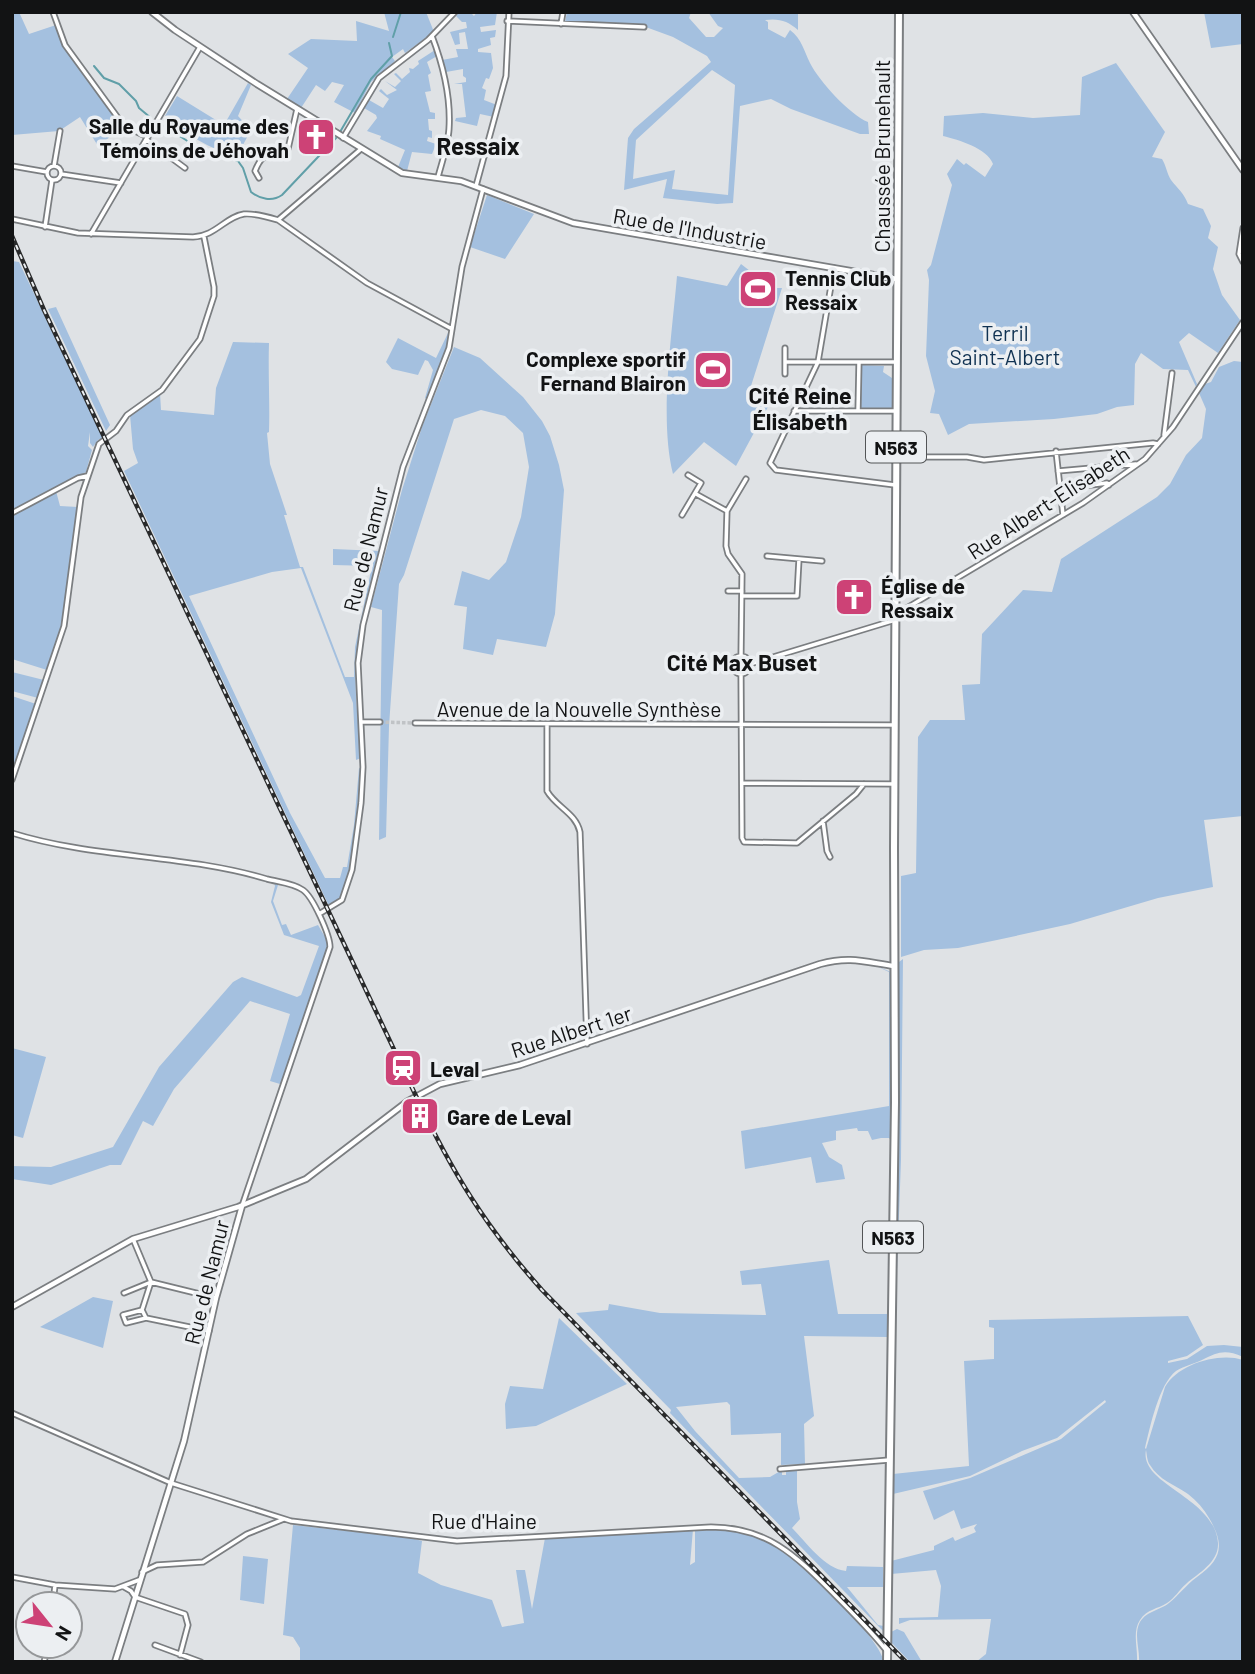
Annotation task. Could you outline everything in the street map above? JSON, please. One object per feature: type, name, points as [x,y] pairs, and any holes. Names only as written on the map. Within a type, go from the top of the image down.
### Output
[{"type":"main road","name":"Chaussée Brunehault","points":[[895,964],[899,12]]},
{"type":"main road","name":"N563","points":[[887,1662],[895,964]]},
{"type":"street","points":[[53,12],[65,45],[124,126],[147,138],[185,168]]},
{"type":"street","name":"Rue de l'Industrie","points":[[152,12],[200,47],[402,173],[438,177],[476,186],[575,223],[897,279]]},
{"type":"street","points":[[343,138],[379,78],[433,35],[455,12]]},
{"type":"street","points":[[476,186],[506,76],[509,12]]},
{"type":"street","points":[[561,24],[563,12]]},
{"type":"street","points":[[1133,12],[1243,170]]},
{"type":"street","points":[[508,21],[644,27]]},
{"type":"street","points":[[433,35],[445,79],[449,123],[438,177]]},
{"type":"street","points":[[91,234],[200,47]]},
{"type":"street","points":[[259,178],[256,171],[263,157],[283,153],[289,147],[297,109]]},
{"type":"street","points":[[47,172],[54,166],[60,131]]},
{"type":"street","points":[[278,220],[361,149]]},
{"type":"street","points":[[12,166],[47,172]]},
{"type":"street","points":[[54,166],[61,174]]},
{"type":"street","points":[[47,172],[52,180]]},
{"type":"street","points":[[61,174],[121,184]]},
{"type":"street","points":[[52,180],[59,178],[61,174]]},
{"type":"street","points":[[45,227],[52,180]]},
{"type":"street","name":"Rue de Namur","points":[[319,914],[342,900],[352,870],[358,840],[363,778],[358,663],[369,596],[403,467],[446,356],[464,254],[483,189]]},
{"type":"street","points":[[14,219],[91,234],[204,237],[243,215],[267,216],[278,220],[367,283],[452,329]]},
{"type":"street","points":[[1243,228],[1239,254],[1243,262]]},
{"type":"street","points":[[12,780],[64,626],[81,496],[87,476],[102,441],[109,437],[127,415],[162,390],[200,339],[214,296],[204,237]]},
{"type":"street","points":[[834,268],[818,362],[771,458],[771,466],[776,470],[896,485]]},
{"type":"street","name":"Rue Albert-Elisabeth","points":[[750,664],[895,617],[1110,486],[1138,464],[1164,438],[1243,322]]},
{"type":"street","points":[[785,348],[785,374]]},
{"type":"street","points":[[786,362],[897,362]]},
{"type":"street","points":[[858,411],[859,362]]},
{"type":"street","points":[[1164,438],[1172,373]]},
{"type":"street","points":[[794,411],[897,411]]},
{"type":"street","points":[[896,457],[967,457],[984,460],[1056,451],[1158,444]]},
{"type":"street","points":[[1056,451],[1063,515]]},
{"type":"street","points":[[1058,471],[1138,464]]},
{"type":"street","points":[[682,514],[701,483],[688,475]]},
{"type":"street","points":[[12,513],[78,478],[87,476]]},
{"type":"street","points":[[741,656],[741,570],[726,551],[727,511],[746,479]]},
{"type":"street","points":[[1060,489],[1107,483],[1110,486]]},
{"type":"street","points":[[695,494],[727,511]]},
{"type":"street","points":[[767,556],[822,561]]},
{"type":"street","points":[[728,591],[797,596],[799,559]]},
{"type":"street","points":[[741,656],[747,658],[750,664],[748,671],[741,674],[734,671],[732,666],[734,660],[741,656]]},
{"type":"street","points":[[719,665],[732,666]]},
{"type":"street","points":[[741,674],[742,838],[746,844],[797,843],[856,793],[864,783]]},
{"type":"street","points":[[360,722],[380,723]]},
{"type":"street","name":"Avenue de la Nouvelle Synthèse","points":[[415,723],[895,725]]},
{"type":"street","points":[[547,724],[548,791],[576,821],[580,832],[587,1044]]},
{"type":"street","points":[[742,783],[895,784]]},
{"type":"street","points":[[823,821],[827,851],[831,857]]},
{"type":"street","name":"Rue de Namur","points":[[12,832],[104,852],[204,864],[248,873],[302,889],[319,914],[330,943],[242,1206],[216,1298],[190,1417],[115,1662]]},
{"type":"street","name":"Rue Albert 1er","points":[[12,1307],[133,1239],[242,1206],[306,1179],[419,1094],[451,1081],[520,1065],[587,1044],[840,959],[895,964]]},
{"type":"street","points":[[133,1239],[151,1282],[142,1310],[146,1318]]},
{"type":"street","points":[[124,1293],[151,1282],[216,1298]]},
{"type":"street","points":[[142,1310],[123,1315],[126,1323],[146,1318],[209,1331]]},
{"type":"street","name":"Rue d'Haine","points":[[12,1413],[171,1483],[284,1519],[457,1541],[702,1527],[737,1529],[767,1538],[796,1556],[872,1633],[887,1652]]},
{"type":"street","points":[[780,1469],[889,1461]]},
{"type":"street","points":[[142,1572],[158,1565],[203,1562],[247,1534],[284,1519]]},
{"type":"street","points":[[12,1577],[55,1585],[115,1589],[139,1580]]},
{"type":"street","points":[[55,1585],[55,1590]]},
{"type":"street","points":[[124,1587],[135,1597],[185,1614],[188,1625],[180,1655]]},
{"type":"street","points":[[155,1645],[201,1662]]},
{"type":"green space","points":[[12,12],[19,12],[29,34],[56,25],[73,61],[123,127],[98,146],[80,117],[59,131],[12,135]]},
{"type":"green space","points":[[384,12],[426,12],[434,32],[405,53],[403,49],[392,57],[395,61],[371,82],[355,113],[334,102],[344,85],[332,82],[325,91],[316,85],[301,108],[287,99],[308,68],[288,54],[311,39],[357,41],[356,21],[389,31]]},
{"type":"green space","points":[[460,12],[470,12],[474,16],[477,12],[497,12],[495,25],[480,27],[481,32],[496,30],[495,37],[490,38],[491,45],[478,49],[478,52],[491,53],[493,68],[482,88],[486,90],[484,100],[497,105],[494,117],[480,114],[477,126],[455,121],[456,118],[466,117],[462,84],[454,84],[466,82],[466,78],[463,76],[463,69],[446,72],[442,60],[458,57],[456,49],[468,49],[465,32],[459,33],[460,44],[455,45],[450,32],[467,28],[466,22],[456,16]]},
{"type":"green space","points":[[567,12],[691,12],[689,18],[706,37],[714,37],[723,28],[718,26],[708,12],[798,12],[798,30],[787,22],[775,19],[765,20],[768,22],[768,29],[785,38],[790,30],[794,34],[814,70],[828,88],[844,105],[868,122],[869,134],[860,134],[771,99],[740,106],[733,203],[717,204],[663,198],[667,179],[624,190],[628,138],[634,129],[711,62],[707,56],[673,37],[643,26],[565,23]],"holes":[[[712,70],[735,85],[728,195],[672,189],[675,170],[633,179],[636,140]]]},
{"type":"green space","points":[[1204,12],[1243,12],[1243,44],[1211,48]]},
{"type":"green space","points":[[435,50],[437,56],[427,62],[431,73],[428,75],[431,91],[425,92],[430,112],[435,113],[435,119],[428,119],[432,138],[428,137],[427,141],[436,144],[432,154],[412,152],[407,171],[398,167],[405,150],[367,131],[377,118],[364,108],[369,100],[383,108],[389,99],[379,91],[381,89],[387,95],[397,90],[385,81],[395,87],[401,81],[394,74],[402,79],[410,72],[409,68],[413,69],[419,64],[418,61]]},
{"type":"green space","name":"Terril Saint-Albert","points":[[1116,63],[1165,132],[1152,157],[1162,159],[1171,180],[1188,204],[1203,209],[1211,226],[1208,238],[1218,247],[1213,269],[1222,295],[1240,320],[1218,353],[1189,333],[1179,342],[1196,387],[1188,370],[1163,369],[1141,353],[1135,364],[1134,405],[1097,414],[1054,419],[969,424],[948,435],[939,414],[930,413],[935,391],[926,356],[929,280],[927,270],[931,265],[952,185],[947,174],[957,159],[985,177],[993,164],[979,149],[943,136],[944,116],[983,113],[1033,118],[1080,115],[1082,77]]},
{"type":"green space","points":[[248,83],[251,85],[238,116],[251,130],[237,156],[199,140],[165,116],[177,96],[224,125]]},
{"type":"green space","points":[[487,195],[534,214],[505,259],[470,247]]},
{"type":"green space","points":[[12,261],[19,262],[103,438],[93,447],[90,443],[90,432],[88,446],[92,450],[86,472],[12,511]]},
{"type":"green space","name":"Complexe sportif Fernand Blairon","points":[[741,264],[755,279],[758,276],[775,288],[782,288],[751,386],[769,405],[736,466],[704,442],[673,474],[667,428],[667,402],[677,276],[727,286]]},
{"type":"green space","points":[[56,307],[110,425],[106,431],[48,309]]},
{"type":"green space","points":[[448,333],[448,346],[428,400],[425,398],[433,370],[428,361],[425,360],[418,375],[392,369],[386,362],[398,338],[436,358]]},
{"type":"green space","points":[[233,342],[269,343],[267,433],[270,464],[300,567],[303,567],[345,677],[354,677],[355,647],[372,566],[333,565],[333,549],[379,551],[358,644],[356,682],[361,758],[356,760],[353,703],[301,568],[272,572],[189,596],[290,813],[325,878],[340,878],[343,867],[347,867],[359,768],[361,769],[354,852],[347,887],[335,905],[329,906],[124,471],[138,463],[133,449],[130,415],[160,393],[161,410],[214,415],[216,388]]},
{"type":"green space","points":[[454,347],[480,358],[523,397],[550,436],[564,490],[555,614],[546,647],[497,639],[493,655],[463,649],[467,607],[454,605],[462,571],[489,580],[506,562],[521,517],[529,467],[523,433],[505,416],[481,410],[454,419],[399,584],[389,726],[386,837],[379,840],[382,610],[371,607],[422,427]]},
{"type":"green space","points":[[1234,361],[1243,362],[1243,816],[1204,820],[1213,887],[1158,898],[1070,924],[958,948],[924,950],[901,957],[901,876],[916,873],[918,737],[930,720],[965,720],[962,685],[980,684],[982,634],[1023,590],[1052,592],[1061,559],[1157,497],[1170,484],[1186,455],[1202,438],[1206,409],[1199,393],[1205,384],[1211,382],[1219,367]]},
{"type":"green space","points":[[861,365],[884,366],[883,372],[892,378],[892,408],[861,409]]},
{"type":"green space","points":[[56,491],[60,506],[78,507],[63,626],[47,670],[12,659],[12,515]]},
{"type":"green space","points":[[12,672],[44,680],[38,698],[12,691]]},
{"type":"green space","points":[[12,696],[36,704],[12,774]]},
{"type":"green space","points":[[274,883],[278,885],[273,901],[282,925],[286,924],[291,935],[318,925],[328,942],[283,1081],[280,1084],[270,1081],[290,1014],[250,1001],[174,1089],[153,1126],[143,1121],[121,1165],[110,1165],[51,1185],[12,1179],[12,1166],[51,1167],[113,1147],[159,1067],[233,982],[242,977],[297,997],[301,995],[319,946],[284,935],[271,902]]},
{"type":"green space","points":[[903,959],[901,1160],[895,1324],[899,962]]},
{"type":"green space","points":[[874,965],[891,972],[892,1141],[889,1138],[872,1140],[868,1131],[858,1131],[857,1128],[836,1131],[836,1140],[822,1143],[829,1157],[842,1165],[845,1179],[816,1183],[811,1157],[745,1169],[741,1131],[889,1106],[889,972]]},
{"type":"green space","points":[[12,1048],[46,1057],[23,1138],[12,1135]]},
{"type":"green space","points":[[829,1260],[838,1314],[889,1314],[888,1337],[804,1336],[814,1416],[804,1424],[805,1464],[781,1465],[781,1433],[731,1435],[730,1405],[727,1402],[676,1407],[739,1478],[770,1477],[782,1470],[782,1475],[786,1475],[786,1469],[797,1469],[800,1519],[792,1528],[816,1554],[838,1569],[846,1571],[847,1566],[883,1567],[883,1587],[847,1587],[878,1625],[884,1626],[884,1632],[576,1313],[608,1310],[609,1304],[660,1313],[766,1315],[761,1284],[742,1285],[740,1271]]},
{"type":"green space","points":[[93,1297],[113,1301],[103,1348],[40,1327]]},
{"type":"green space","points":[[1188,1316],[1203,1345],[1187,1356],[1168,1363],[1187,1359],[1207,1346],[1243,1347],[1243,1357],[1226,1352],[1217,1353],[1176,1371],[1170,1377],[1160,1396],[1145,1448],[1165,1387],[1171,1379],[1189,1366],[1211,1359],[1243,1360],[1243,1662],[1139,1662],[1139,1624],[1148,1614],[1169,1603],[1212,1564],[1219,1544],[1215,1530],[1218,1543],[1212,1561],[1170,1601],[1149,1611],[1140,1620],[1136,1635],[1137,1662],[976,1662],[986,1654],[991,1619],[910,1620],[899,1624],[899,1618],[938,1617],[941,1586],[936,1570],[891,1574],[891,1561],[934,1550],[934,1546],[953,1537],[955,1541],[976,1532],[974,1528],[977,1524],[961,1529],[954,1510],[934,1520],[923,1491],[970,1478],[1061,1439],[1106,1402],[1105,1400],[1057,1438],[970,1476],[893,1494],[893,1474],[969,1466],[964,1361],[994,1359],[994,1328],[989,1327],[989,1320]],"holes":[[[1146,1450],[1149,1463],[1158,1475],[1197,1502],[1212,1525],[1204,1514],[1154,1473],[1147,1462]]]},
{"type":"green space","points":[[559,1318],[627,1384],[536,1426],[506,1429],[505,1404],[510,1386],[543,1389]]},
{"type":"green space","points":[[293,1525],[422,1541],[418,1573],[441,1585],[492,1600],[502,1627],[524,1623],[516,1570],[525,1570],[532,1609],[545,1538],[693,1529],[690,1565],[695,1562],[695,1529],[740,1531],[759,1536],[794,1557],[841,1602],[870,1636],[884,1662],[300,1662],[300,1648],[293,1637],[283,1635]]},
{"type":"green space","points":[[243,1556],[268,1559],[264,1604],[240,1600]]},
{"type":"green space","points":[[897,1629],[904,1632],[922,1662],[910,1662],[891,1642],[891,1632]]},
{"type":"waterway","points":[[393,37],[401,12]]},
{"type":"waterway","points":[[340,132],[371,79],[392,56],[389,43]]},
{"type":"waterway","points":[[94,66],[104,78],[119,84],[151,118]]},
{"type":"waterway","points":[[162,125],[197,147],[238,161],[251,192],[266,199],[282,195],[336,138]]},
{"type":"tunnel","points":[[380,722],[415,723]]},
{"type":"railway","points":[[12,236],[44,310],[416,1096],[471,1198],[503,1243],[542,1290],[906,1662]]},
{"type":"place","name":"Salle du Royaume des Témoins de Jéhovah","points":[[316,137]]},
{"type":"place","name":"Tennis Club Ressaix","points":[[758,289]]},
{"type":"place","name":"Complexe sportif Fernand Blairon","points":[[713,370]]},
{"type":"place","name":"Église de Ressaix","points":[[854,597]]},
{"type":"place","name":"Leval","points":[[403,1068]]},
{"type":"place","name":"Gare de Leval","points":[[420,1116]]},
{"type":"district","name":"Ressaix","points":[[478,145]]},
{"type":"district","name":"Cité Reine Élisabeth","points":[[800,408]]},
{"type":"district","name":"Cité Max Buset","points":[[742,662]]}]
